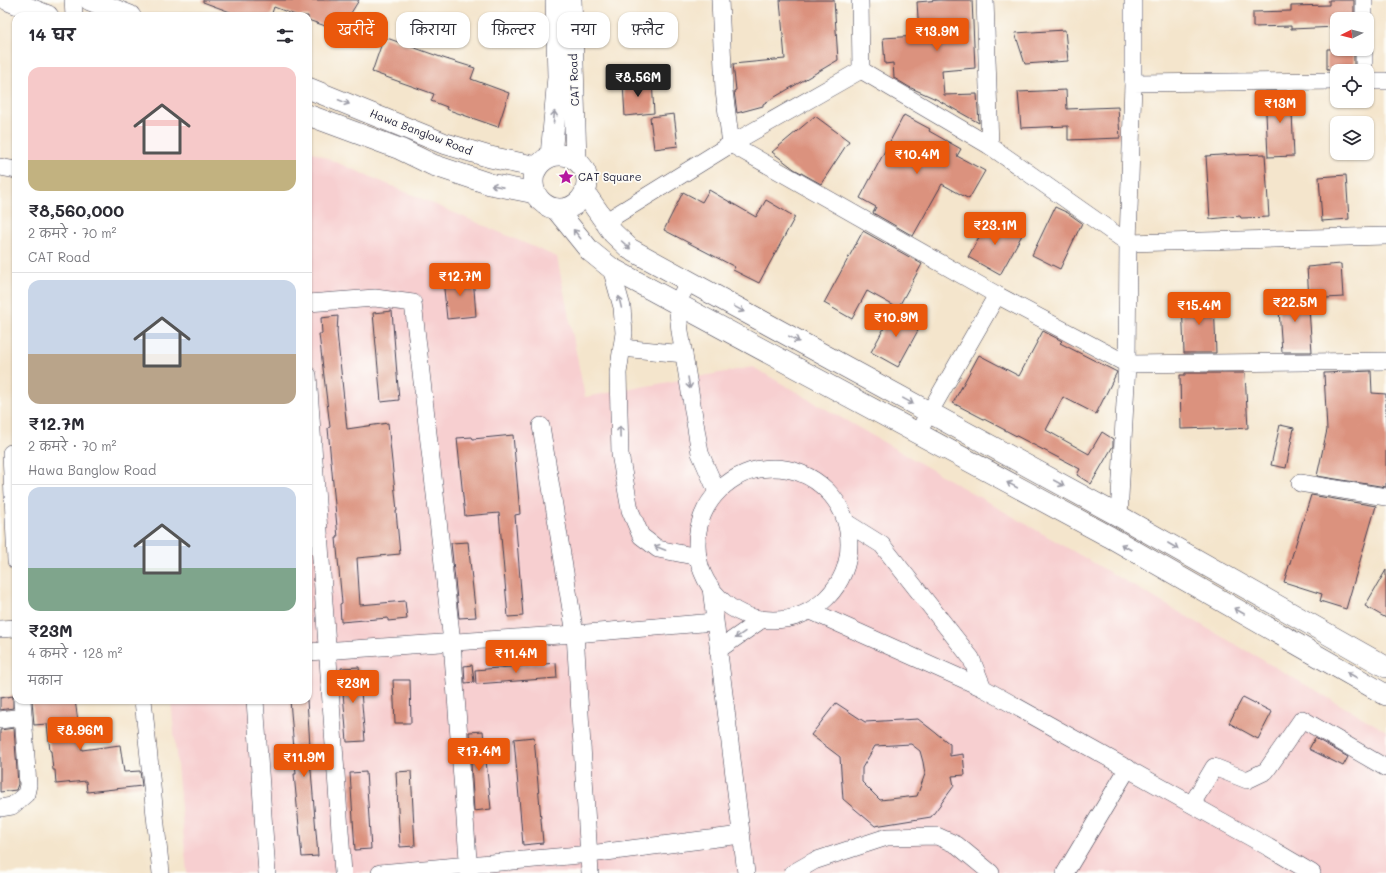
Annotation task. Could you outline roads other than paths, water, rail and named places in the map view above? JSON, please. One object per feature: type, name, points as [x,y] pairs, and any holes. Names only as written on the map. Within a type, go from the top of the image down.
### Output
[{"type":"street","points":[[8,0],[38,12]]},
{"type":"street","points":[[73,0],[74,12]]},
{"type":"street","points":[[90,0],[120,12]]},
{"type":"street","name":"CAT Road","points":[[544,162],[558,77],[556,0]]},
{"type":"street","name":"CAT Road","points":[[571,0],[576,160]]},
{"type":"street","points":[[720,0],[724,91],[731,144]]},
{"type":"street","points":[[860,0],[861,70]]},
{"type":"street","points":[[985,0],[990,146]]},
{"type":"street","points":[[1119,516],[1126,364],[1133,83],[1133,0]]},
{"type":"street","points":[[1364,0],[1364,12]]},
{"type":"street","points":[[605,222],[731,144],[861,70]]},
{"type":"street","points":[[861,70],[990,146],[1128,243],[1386,236]]},
{"type":"street","points":[[1133,83],[1330,81]]},
{"type":"street","points":[[1374,81],[1386,81]]},
{"type":"street","name":"Hawa Banglow Road","points":[[312,90],[443,143],[490,158],[544,162]]},
{"type":"street","points":[[312,116],[400,149],[433,165],[490,184],[535,193]]},
{"type":"street","points":[[400,149],[409,129]]},
{"type":"street","points":[[731,144],[997,295],[1126,364],[1386,361]]},
{"type":"street","points":[[559,155],[568,156],[576,160],[582,167],[586,175],[587,184],[585,193],[573,206],[564,209],[556,209],[547,206],[540,201],[535,193],[533,176],[544,162],[559,155]]},
{"type":"street","points":[[0,168],[12,170]]},
{"type":"street","points":[[585,193],[613,233],[630,249],[1119,516],[1386,667]]},
{"type":"street","points":[[556,209],[590,250],[611,268],[1110,537],[1386,695]]},
{"type":"street","points":[[611,268],[622,307],[624,333],[618,373],[620,454],[630,510],[641,536],[658,549],[698,557]]},
{"type":"street","points":[[689,281],[677,303],[684,354],[700,453],[718,492]]},
{"type":"street","points":[[917,434],[997,295]]},
{"type":"street","points":[[312,303],[375,298],[413,304],[452,642],[469,869]]},
{"type":"street","points":[[622,348],[684,354]]},
{"type":"street","points":[[541,426],[575,634],[590,873]]},
{"type":"street","points":[[312,430],[343,873]]},
{"type":"street","points":[[11,453],[12,475]]},
{"type":"street","points":[[780,468],[802,473],[822,485],[837,502],[847,523],[850,548],[844,574],[831,595],[811,611],[787,620],[761,620],[736,611],[722,601],[710,588],[702,573],[698,557],[697,533],[704,511],[718,492],[735,477],[757,469],[780,468]]},
{"type":"street","points":[[1300,483],[1386,497]]},
{"type":"street","points":[[847,523],[882,545],[971,658],[983,688]]},
{"type":"street","points":[[710,588],[746,873]]},
{"type":"street","points":[[811,611],[983,688],[1192,804],[1291,868],[1312,873]]},
{"type":"street","points":[[718,650],[761,620]]},
{"type":"street","points":[[312,652],[575,634],[714,622]]},
{"type":"street","points":[[0,629],[12,628]]},
{"type":"street","points":[[0,808],[12,806],[26,794],[28,785],[22,704]]},
{"type":"street","points":[[143,704],[161,873]]},
{"type":"street","points":[[255,704],[267,873]]},
{"type":"street","points":[[0,720],[23,718]]},
{"type":"street","points":[[1192,804],[1214,767],[1247,780],[1266,771],[1302,719],[1386,768]]},
{"type":"street","points":[[1064,873],[1128,768]]},
{"type":"street","points":[[380,873],[469,869],[741,835]]},
{"type":"street","points":[[793,873],[814,862],[887,837],[937,836],[957,845],[991,873]]},
{"type":"place","name":"CAT Square","points":[[566,177]]}]
